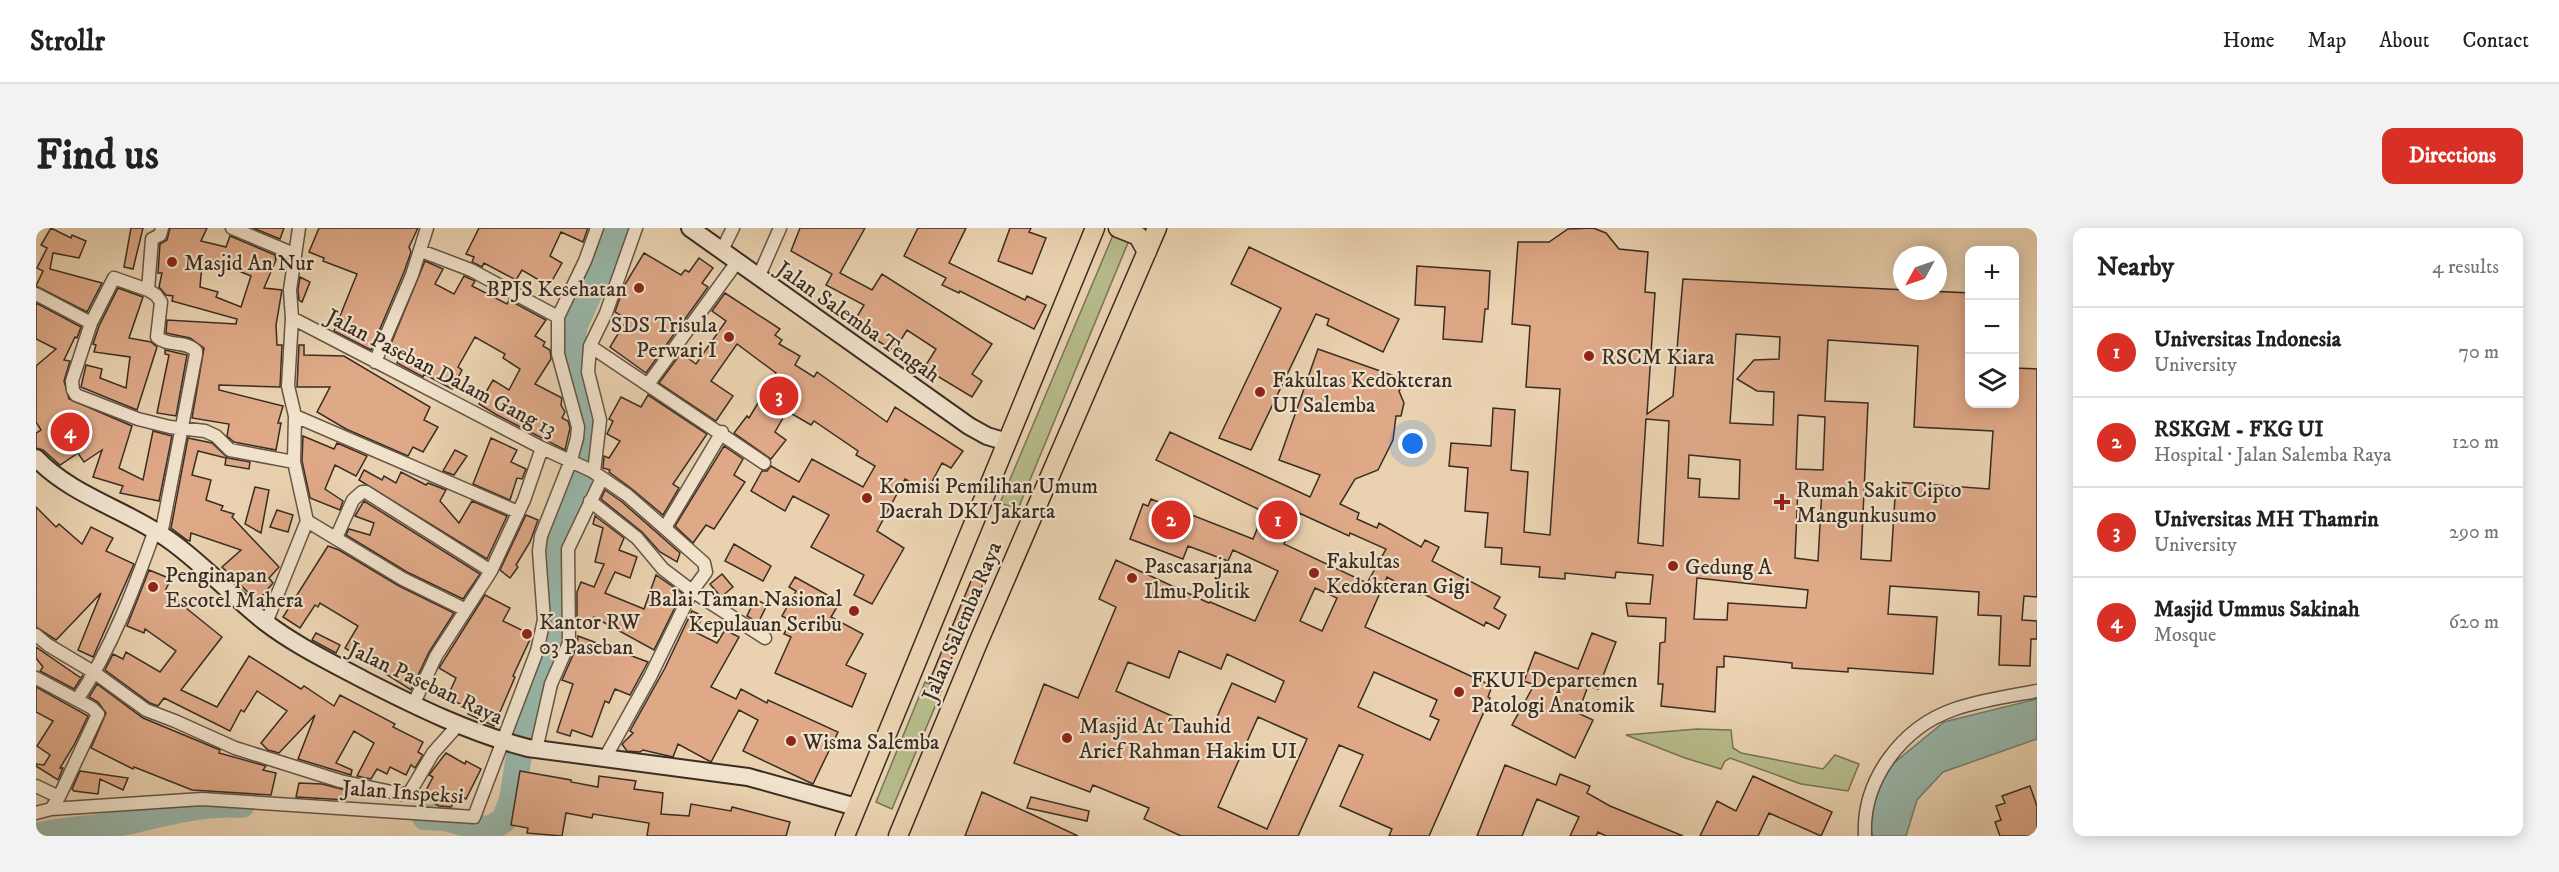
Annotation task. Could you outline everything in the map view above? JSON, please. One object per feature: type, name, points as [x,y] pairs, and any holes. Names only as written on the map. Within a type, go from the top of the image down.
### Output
[{"type":"main road","name":"Jalan Salemba Tengah","points":[[690,228],[969,426],[987,436],[1007,442]]},
{"type":"main road","points":[[1094,231],[1116,228],[1138,236],[1147,252]]},
{"type":"main road","name":"Jalan Salemba Raya","points":[[898,836],[977,645],[1157,228]]},
{"type":"main road","name":"Jalan Salemba Raya","points":[[845,836],[1094,231]]},
{"type":"main road","name":"Jalan Paseban Raya","points":[[36,458],[53,475],[158,532],[266,623],[328,661],[413,705],[458,725],[532,749],[748,777],[856,807]]},
{"type":"street","points":[[148,290],[152,239],[160,235],[162,228]]},
{"type":"street","points":[[232,228],[294,254]]},
{"type":"street","points":[[266,623],[307,521],[294,462],[295,416],[288,386],[292,318],[290,290],[299,228]]},
{"type":"street","points":[[375,362],[421,251],[427,228]]},
{"type":"street","name":"Jalan Inspeksi","points":[[36,813],[51,809],[202,799],[474,817],[505,742],[537,651],[543,620],[539,552],[541,536],[573,460],[578,438],[578,427],[558,354],[558,316],[585,261],[597,228]]},
{"type":"street","points":[[532,749],[551,684],[569,643],[568,549],[590,501],[596,474],[600,420],[588,372],[590,346],[606,313],[636,228]]},
{"type":"street","points":[[722,250],[733,228]]},
{"type":"street","points":[[758,278],[780,228]]},
{"type":"street","points":[[421,251],[471,270],[558,316]]},
{"type":"street","points":[[649,384],[737,262]]},
{"type":"street","points":[[77,700],[95,673],[158,532],[182,429],[196,351],[188,345],[159,339],[157,334],[161,302],[148,290],[116,278],[108,288],[91,323],[72,381],[74,393],[118,413],[182,429],[205,431],[216,436],[230,450],[294,462]]},
{"type":"street","points":[[36,294],[91,323]]},
{"type":"street","name":"Jalan Paseban Dalam Gang 13","points":[[292,318],[542,448],[573,460],[627,495],[704,563],[706,568],[704,577],[692,591]]},
{"type":"street","points":[[590,346],[722,432],[764,463]]},
{"type":"street","points":[[295,416],[518,512]]},
{"type":"street","points":[[668,531],[667,522],[722,432]]},
{"type":"street","points":[[413,705],[436,656],[491,571],[518,512],[542,448]]},
{"type":"street","points":[[336,538],[353,500],[362,492],[366,492],[491,571]]},
{"type":"street","points":[[590,501],[637,538],[663,568],[692,591],[765,638]]},
{"type":"street","points":[[307,521],[403,579],[465,609]]},
{"type":"street","points":[[604,758],[650,677],[692,591]]},
{"type":"street","points":[[36,635],[48,645],[95,673],[146,710],[235,748],[340,780],[401,794],[410,792],[434,753],[458,725]]},
{"type":"street","points":[[36,678],[97,711],[98,717],[51,809]]},
{"type":"street","points":[[1865,836],[1864,817],[1876,777],[1889,757],[1908,738],[1936,717],[1955,709],[2037,691]]},
{"type":"street","points":[[36,786],[59,797]]},
{"type":"green space","points":[[1116,228],[1132,233],[1018,509],[1000,503]]},
{"type":"green space","points":[[925,682],[942,690],[892,809],[876,802]]},
{"type":"green space","points":[[1697,729],[1731,730],[1733,748],[1741,753],[1823,769],[1835,755],[1859,764],[1848,791],[1801,784],[1730,758],[1725,761],[1721,769],[1626,735]]},
{"type":"shaded area","points":[[2037,699],[2037,739],[1943,772],[1917,800],[1906,836],[1873,836],[1867,815],[1889,767],[1944,722]]},
{"type":"building","points":[[51,228],[71,238],[72,235],[86,241],[79,258],[53,253],[50,269],[102,283],[87,312],[36,286],[43,271],[37,268],[47,248],[41,245]]},
{"type":"building","points":[[131,228],[143,228],[133,269],[124,267]]},
{"type":"building","points":[[170,228],[207,228],[201,241],[226,247],[230,236],[275,255],[276,260],[264,288],[282,290],[276,325],[277,345],[282,345],[280,387],[219,385],[219,390],[283,406],[278,423],[281,423],[276,450],[234,442],[227,436],[229,424],[192,418],[204,348],[190,338],[166,333],[167,320],[236,324],[237,319],[172,301],[173,296],[166,295],[159,287],[162,273],[158,273],[160,244],[167,240]],"holes":[[[212,260],[251,276],[241,307],[216,297],[218,292],[200,287],[202,264],[211,266]]]},
{"type":"building","points":[[253,228],[284,228],[280,239]]},
{"type":"building","points":[[319,228],[418,228],[409,247],[411,252],[404,272],[371,350],[334,331],[357,274],[323,261],[324,258],[309,252]]},
{"type":"building","points":[[479,228],[588,228],[583,242],[561,232],[550,256],[562,263],[549,286],[522,270],[516,280],[484,263],[482,267],[472,262],[474,257],[466,254]]},
{"type":"building","points":[[800,228],[865,228],[840,273],[872,290],[882,274],[992,344],[972,374],[982,381],[972,397],[924,368],[936,349],[907,330],[894,351],[852,325],[864,305],[826,285],[832,274],[791,251]]},
{"type":"building","points":[[918,228],[966,228],[949,263],[1025,300],[1027,296],[1046,305],[1034,329],[960,291],[959,293],[942,285],[946,278],[904,256]]},
{"type":"building","points":[[1010,228],[1031,228],[1029,232],[1046,238],[1032,274],[998,261]]},
{"type":"building","points":[[1593,228],[1606,233],[1619,249],[1648,252],[1645,292],[1655,293],[1647,414],[1673,396],[1683,279],[1893,289],[1893,300],[1947,300],[1947,292],[1965,293],[1965,408],[2019,408],[2019,368],[2037,369],[2037,597],[2024,596],[2022,620],[2037,621],[2037,639],[2031,639],[2030,666],[1999,665],[2001,616],[1978,615],[1979,592],[1890,586],[1888,614],[1937,617],[1933,674],[1848,668],[1848,672],[1792,668],[1792,663],[1724,656],[1724,667],[1717,667],[1715,712],[1661,706],[1663,684],[1658,684],[1660,643],[1665,642],[1666,618],[1628,616],[1626,603],[1650,604],[1653,575],[1616,572],[1615,578],[1565,573],[1565,579],[1539,577],[1540,567],[1501,564],[1502,548],[1485,547],[1488,513],[1465,511],[1468,468],[1449,466],[1451,443],[1491,446],[1493,408],[1515,410],[1511,470],[1528,472],[1524,532],[1550,535],[1560,389],[1526,387],[1530,326],[1512,324],[1518,242],[1549,242],[1568,229]],"holes":[[[1736,334],[1780,337],[1779,359],[1754,360],[1737,379],[1757,391],[1774,392],[1773,425],[1730,423]],[[1828,340],[1918,346],[1914,427],[1993,431],[1989,489],[1896,482],[1891,561],[1861,559],[1868,403],[1825,401]],[[1798,415],[1825,417],[1823,470],[1796,469]],[[1646,419],[1669,421],[1663,546],[1638,543]],[[1689,455],[1740,460],[1739,499],[1699,497],[1700,479],[1688,478]],[[1798,486],[1822,488],[1818,561],[1795,558]],[[1697,578],[1808,590],[1806,608],[1728,603],[1727,620],[1694,619]]]},
{"type":"building","name":"Fakultas Kedokteran UI Salemba","points":[[1249,247],[1399,319],[1383,352],[1327,325],[1329,319],[1316,314],[1251,450],[1219,438],[1281,308],[1231,284]]},
{"type":"building","points":[[644,253],[681,275],[685,270],[689,272],[699,258],[713,268],[702,283],[708,287],[646,373],[610,347],[627,319],[615,312],[624,286]]},
{"type":"building","points":[[425,261],[443,269],[435,284],[454,294],[464,276],[475,281],[472,286],[507,304],[509,300],[546,320],[535,336],[545,342],[543,346],[550,350],[551,359],[535,384],[562,398],[561,405],[565,412],[562,418],[568,421],[570,428],[565,450],[479,404],[493,380],[509,390],[520,369],[503,358],[505,354],[475,337],[458,367],[462,370],[452,389],[397,363],[400,356],[388,351]]},
{"type":"building","points":[[1417,266],[1490,271],[1488,309],[1485,309],[1482,342],[1443,339],[1445,307],[1415,305]]},
{"type":"building","points":[[300,277],[310,282],[302,302],[299,300],[298,290]]},
{"type":"building","points":[[118,288],[143,297],[129,338],[151,342],[157,347],[137,410],[81,387],[86,365],[102,369],[100,378],[126,388],[130,357],[94,352],[96,345],[93,344],[99,326]]},
{"type":"building","points":[[725,293],[780,329],[775,335],[782,340],[779,344],[800,356],[795,365],[814,377],[817,372],[887,422],[895,407],[963,451],[951,468],[942,463],[927,491],[905,479],[877,531],[904,548],[872,604],[854,595],[864,575],[811,547],[829,515],[793,496],[785,511],[751,491],[762,471],[767,471],[771,466],[799,482],[812,459],[863,487],[875,466],[856,455],[858,451],[814,421],[811,425],[787,411],[775,432],[786,440],[771,459],[734,433],[747,416],[749,418],[776,373],[737,344],[711,381],[733,396],[716,421],[659,383],[681,353],[696,364],[726,321],[712,311]]},
{"type":"building","points":[[36,303],[81,327],[64,360],[70,361],[64,381],[69,399],[132,426],[119,468],[143,480],[153,431],[172,436],[159,501],[120,493],[123,486],[93,477],[102,450],[84,462],[78,453],[60,465],[43,450],[36,448],[36,433],[41,430],[36,422],[36,366],[56,349],[36,339]]},
{"type":"building","points":[[299,345],[304,345],[304,355],[344,356],[430,407],[424,420],[438,427],[423,452],[413,447],[408,456],[346,429],[317,412],[330,387],[297,387]]},
{"type":"building","points":[[1318,349],[1400,378],[1399,384],[1402,386],[1399,391],[1404,403],[1401,416],[1396,416],[1393,440],[1378,470],[1355,479],[1340,504],[1359,513],[1357,519],[1377,528],[1379,523],[1421,547],[1425,540],[1439,547],[1432,561],[1500,597],[1494,608],[1506,615],[1499,629],[1486,622],[1484,626],[1387,577],[1365,627],[1492,686],[1488,697],[1490,698],[1429,836],[1389,836],[1392,829],[1340,806],[1363,755],[1339,745],[1298,836],[1181,836],[1144,819],[1149,808],[1093,785],[1090,792],[1014,763],[1044,684],[1078,698],[1116,607],[1099,599],[1116,560],[1209,603],[1255,621],[1278,571],[1233,550],[1228,561],[1188,546],[1183,559],[1130,539],[1143,504],[1148,506],[1151,499],[1253,539],[1264,512],[1156,460],[1170,432],[1310,497],[1320,475],[1279,460]],"holes":[[[1299,513],[1349,536],[1350,533],[1386,549],[1367,583],[1284,544]],[[1315,588],[1337,598],[1322,631],[1300,621]],[[1179,651],[1221,669],[1227,654],[1284,681],[1275,702],[1232,683],[1210,733],[1116,691],[1128,662],[1169,678]],[[1374,672],[1437,700],[1430,716],[1439,720],[1430,740],[1358,707]],[[1258,717],[1307,739],[1267,829],[1218,807]]]},
{"type":"building","points":[[165,350],[187,355],[176,416],[157,413],[169,355],[165,354]]},
{"type":"building","points":[[648,395],[707,434],[673,484],[679,488],[663,515],[609,472],[610,470],[603,468],[604,456],[609,458],[620,441],[607,434],[613,421],[609,419],[621,397],[641,407]]},
{"type":"building","points":[[303,436],[334,449],[337,443],[367,456],[356,476],[335,465],[325,489],[343,501],[340,510],[310,498],[302,461]]},
{"type":"building","points":[[188,438],[212,443],[228,458],[250,462],[249,469],[225,465],[226,458],[198,451],[192,475],[211,480],[206,500],[223,506],[221,510],[234,514],[232,517],[279,567],[269,578],[273,583],[262,596],[266,601],[261,605],[222,567],[241,550],[191,533],[190,541],[171,528]]},
{"type":"building","points":[[491,438],[517,450],[511,462],[526,469],[522,479],[517,478],[510,500],[473,484]]},
{"type":"building","points":[[724,446],[743,459],[734,475],[745,482],[714,529],[706,525],[693,543],[675,526]]},
{"type":"building","points":[[455,450],[467,456],[454,475],[443,471]]},
{"type":"building","points":[[364,470],[382,480],[384,476],[396,483],[401,472],[426,485],[428,483],[446,490],[440,501],[459,523],[472,501],[507,516],[487,559],[359,480]]},
{"type":"building","points":[[255,487],[269,490],[261,533],[245,524]]},
{"type":"building","points":[[605,490],[680,553],[677,562],[660,552],[642,532],[601,499]]},
{"type":"building","points":[[364,501],[480,574],[463,599],[407,572],[346,535],[349,529],[370,535],[374,523],[355,516]]},
{"type":"building","points":[[36,507],[56,527],[59,524],[82,544],[91,527],[113,538],[106,551],[134,564],[93,657],[78,650],[101,593],[56,640],[36,627]]},
{"type":"building","points":[[277,510],[293,515],[288,532],[270,527]]},
{"type":"building","points":[[526,515],[538,520],[530,542],[516,565],[518,567],[510,578],[500,570]]},
{"type":"building","points":[[595,516],[624,538],[619,550],[637,557],[630,578],[615,572],[605,593],[644,609],[656,575],[682,593],[654,650],[594,617],[586,630],[577,624],[577,592],[581,582],[594,587],[604,564],[595,562],[603,528],[593,524]]},
{"type":"building","points":[[734,544],[771,566],[763,581],[725,561]]},
{"type":"building","points":[[328,546],[339,550],[399,586],[454,613],[429,652],[411,690],[345,648],[358,626],[320,603],[318,607],[315,605],[300,628],[283,617]]},
{"type":"building","points":[[976,569],[988,572],[940,686],[929,682]]},
{"type":"building","points":[[149,570],[171,579],[165,591],[222,637],[181,690],[217,707],[249,656],[301,689],[304,686],[334,706],[340,695],[395,724],[393,727],[423,742],[418,752],[423,755],[415,768],[411,765],[406,775],[390,767],[387,774],[377,769],[371,779],[357,776],[374,743],[354,731],[336,763],[352,770],[351,775],[298,759],[315,715],[279,753],[268,750],[261,743],[287,711],[257,691],[244,712],[241,710],[230,731],[164,698],[158,706],[150,703],[105,670],[113,654],[123,659],[126,652],[160,672],[176,651],[145,629],[144,633],[127,626]]},
{"type":"building","points":[[722,574],[733,587],[721,597],[710,584]]},
{"type":"building","points":[[795,577],[840,602],[831,617],[863,634],[846,665],[866,674],[852,707],[775,673],[791,637],[784,634],[791,621],[782,616],[796,591],[789,587]]},
{"type":"building","points":[[485,595],[510,608],[503,621],[532,635],[494,726],[468,714],[471,709],[447,698],[456,678],[439,668]]},
{"type":"building","points":[[755,599],[767,605],[758,623],[747,616]]},
{"type":"building","points":[[692,611],[703,616],[695,632],[717,643],[725,630],[739,637],[711,687],[736,699],[741,689],[767,703],[768,700],[838,732],[813,784],[743,751],[758,720],[739,710],[711,762],[678,744],[673,757],[643,750],[640,752],[627,751],[622,744],[633,733],[630,731],[665,668]]},
{"type":"building","points":[[316,633],[340,645],[336,653],[312,640]]},
{"type":"building","points":[[1592,633],[1616,642],[1598,689],[1588,686],[1578,713],[1593,720],[1575,758],[1512,725],[1534,685],[1524,681],[1535,652],[1578,669]]},
{"type":"building","points":[[578,636],[648,662],[630,695],[615,689],[609,703],[605,701],[592,737],[572,730],[570,736],[557,732],[573,684],[562,680],[577,646]]},
{"type":"building","points":[[36,647],[81,678],[83,675],[74,689],[40,671],[43,667],[36,658]]},
{"type":"building","points":[[97,684],[143,718],[220,750],[219,753],[266,766],[263,770],[276,773],[271,795],[192,790],[134,767],[133,769],[91,748],[106,713],[98,702],[89,697]]},
{"type":"building","points":[[36,687],[88,716],[60,768],[63,768],[58,780],[36,766],[36,764],[44,765],[50,755],[37,746],[53,721],[36,712]]},
{"type":"building","points":[[446,753],[465,764],[466,761],[481,769],[466,799],[458,795],[451,807],[439,806],[423,796],[433,777],[429,775]]},
{"type":"building","points":[[1505,765],[1556,785],[1560,774],[1590,786],[1587,793],[1610,806],[1683,836],[1606,836],[1598,832],[1596,836],[1570,836],[1579,817],[1537,799],[1522,836],[1477,836]]},
{"type":"building","points":[[80,771],[128,778],[123,790],[100,779],[98,794],[74,791],[72,789]]},
{"type":"building","points":[[520,771],[598,787],[599,776],[636,781],[634,789],[663,793],[661,814],[689,816],[691,804],[731,811],[732,807],[790,822],[786,836],[647,836],[649,823],[593,814],[592,818],[566,813],[562,836],[527,833],[528,828],[511,825]]},
{"type":"building","points":[[1753,776],[1832,812],[1821,836],[1769,813],[1758,836],[1700,836],[1717,801],[1736,811]]},
{"type":"building","points":[[299,783],[322,784],[349,791],[347,800],[296,797]]},
{"type":"building","points":[[2030,786],[2037,806],[2037,836],[2000,836],[1995,822],[2001,820],[1996,806],[2005,803],[2002,796]]},
{"type":"building","points":[[982,792],[1031,814],[1078,836],[965,836]]},
{"type":"building","points":[[1031,797],[1089,811],[1087,821],[1027,808]]},
{"type":"waterway","points":[[425,817],[445,818],[488,830],[504,820],[512,800],[526,711],[554,635],[550,539],[590,462],[589,428],[569,358],[575,325],[611,246],[616,228]]},
{"type":"waterway","points":[[37,836],[101,827],[192,808],[242,805]]},
{"type":"place","name":"Masjid An Nur","points":[[172,262]]},
{"type":"place","name":"BPJS Kesehatan","points":[[639,288]]},
{"type":"place","name":"SDS Trisula Perwari I","points":[[729,337]]},
{"type":"place","name":"RSCM Kiara","points":[[1589,356]]},
{"type":"place","name":"Fakultas Kedokteran UI Salemba","points":[[1260,392]]},
{"type":"place","name":"Universitas MH Thamrin","points":[[779,396]]},
{"type":"place","name":"Masjid Ummus Sakinah","points":[[70,432]]},
{"type":"place","name":"Komisi Pemilihan Umum Daerah DKI Jakarta","points":[[867,498]]},
{"type":"place","name":"Rumah Sakit Cipto Mangunkusumo","points":[[1782,502]]},
{"type":"place","name":"RSKGM - FKG UI","points":[[1171,520]]},
{"type":"place","name":"Universitas Indonesia","points":[[1278,520]]},
{"type":"place","name":"Gedung A","points":[[1673,566]]},
{"type":"place","name":"Fakultas Kedokteran Gigi","points":[[1314,573]]},
{"type":"place","name":"Pascasarjana Ilmu Politik","points":[[1132,578]]},
{"type":"place","name":"Penginapan Escotel Mahera","points":[[153,587]]},
{"type":"place","name":"Balai Taman Nasional Kepulauan Seribu","points":[[854,611]]},
{"type":"place","name":"Kantor RW 03 Paseban","points":[[527,634]]},
{"type":"place","name":"FKUI Departemen Patologi Anatomik","points":[[1459,692]]},
{"type":"place","name":"Masjid At Tauhid Arief Rahman Hakim UI","points":[[1067,738]]},
{"type":"place","name":"Wisma Salemba","points":[[791,741]]}]
